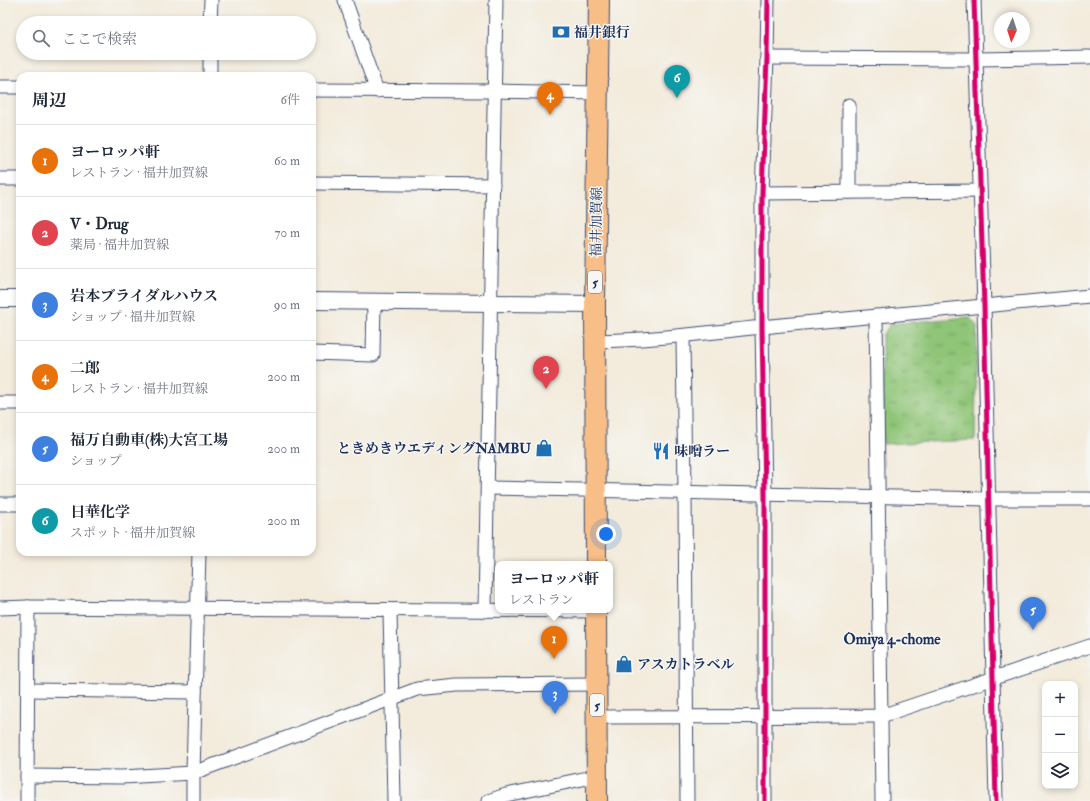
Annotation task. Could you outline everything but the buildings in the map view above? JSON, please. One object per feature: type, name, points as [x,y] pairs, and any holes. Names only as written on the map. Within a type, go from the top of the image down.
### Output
[{"type":"main road","name":"福井加賀線","points":[[596,561],[595,304],[599,0]]},
{"type":"main road","name":"5","points":[[596,613],[596,801]]},
{"type":"street","points":[[210,16],[211,0]]},
{"type":"street","points":[[345,0],[377,91]]},
{"type":"street","points":[[485,611],[496,0]]},
{"type":"street","points":[[765,801],[765,495],[762,327],[762,193],[768,0]]},
{"type":"street","points":[[974,0],[984,306],[996,801]]},
{"type":"street","points":[[767,58],[976,59],[1090,57]]},
{"type":"street","points":[[210,60],[210,72]]},
{"type":"street","points":[[0,87],[16,87]]},
{"type":"street","points":[[316,90],[494,91],[598,94]]},
{"type":"street","points":[[849,105],[849,192]]},
{"type":"street","points":[[0,179],[16,179]]},
{"type":"street","points":[[316,183],[493,186]]},
{"type":"street","points":[[762,193],[980,191]]},
{"type":"street","points":[[595,341],[683,336],[762,327],[1090,296]]},
{"type":"street","points":[[0,299],[16,299]]},
{"type":"street","points":[[316,301],[595,304]]},
{"type":"street","points":[[316,353],[373,355],[374,302]]},
{"type":"street","points":[[876,316],[882,801]]},
{"type":"street","points":[[683,336],[687,801]]},
{"type":"street","points":[[0,403],[16,403]]},
{"type":"street","points":[[488,488],[765,495],[988,499],[1090,499]]},
{"type":"street","points":[[0,504],[16,504]]},
{"type":"street","points":[[193,801],[199,556]]},
{"type":"street","points":[[27,801],[28,607]]},
{"type":"street","points":[[0,608],[495,611]]},
{"type":"street","points":[[390,610],[394,801]]},
{"type":"street","points":[[597,717],[881,716],[1090,646]]},
{"type":"street","points":[[27,776],[122,776],[193,773],[418,689],[457,686],[597,684]]},
{"type":"street","points":[[28,690],[195,692]]},
{"type":"street","points":[[488,801],[506,795],[597,776]]},
{"type":"green space","points":[[969,317],[977,325],[975,440],[883,444],[882,335],[891,324]]},
{"type":"cycle path","points":[[765,801],[765,495],[762,327],[762,193],[768,0]]},
{"type":"cycle path","points":[[974,0],[984,306],[996,801]]},
{"type":"place","name":"福井銀行","points":[[561,32]]},
{"type":"place","name":"日華化学","points":[[677,98]]},
{"type":"place","name":"二郎","points":[[550,115]]},
{"type":"place","name":"V・Drug","points":[[546,389]]},
{"type":"place","name":"ときめきウエディングNAMBU","points":[[544,448]]},
{"type":"place","name":"味噌ラー","points":[[661,451]]},
{"type":"place","name":"福万自動車(株)大宮工場","points":[[1033,630]]},
{"type":"place","name":"ヨーロッパ軒","points":[[554,659]]},
{"type":"place","name":"アスカトラベル","points":[[624,664]]},
{"type":"place","name":"岩本ブライダルハウス","points":[[555,714]]},
{"type":"district","name":"Omiya 4-chome","points":[[892,639]]}]
